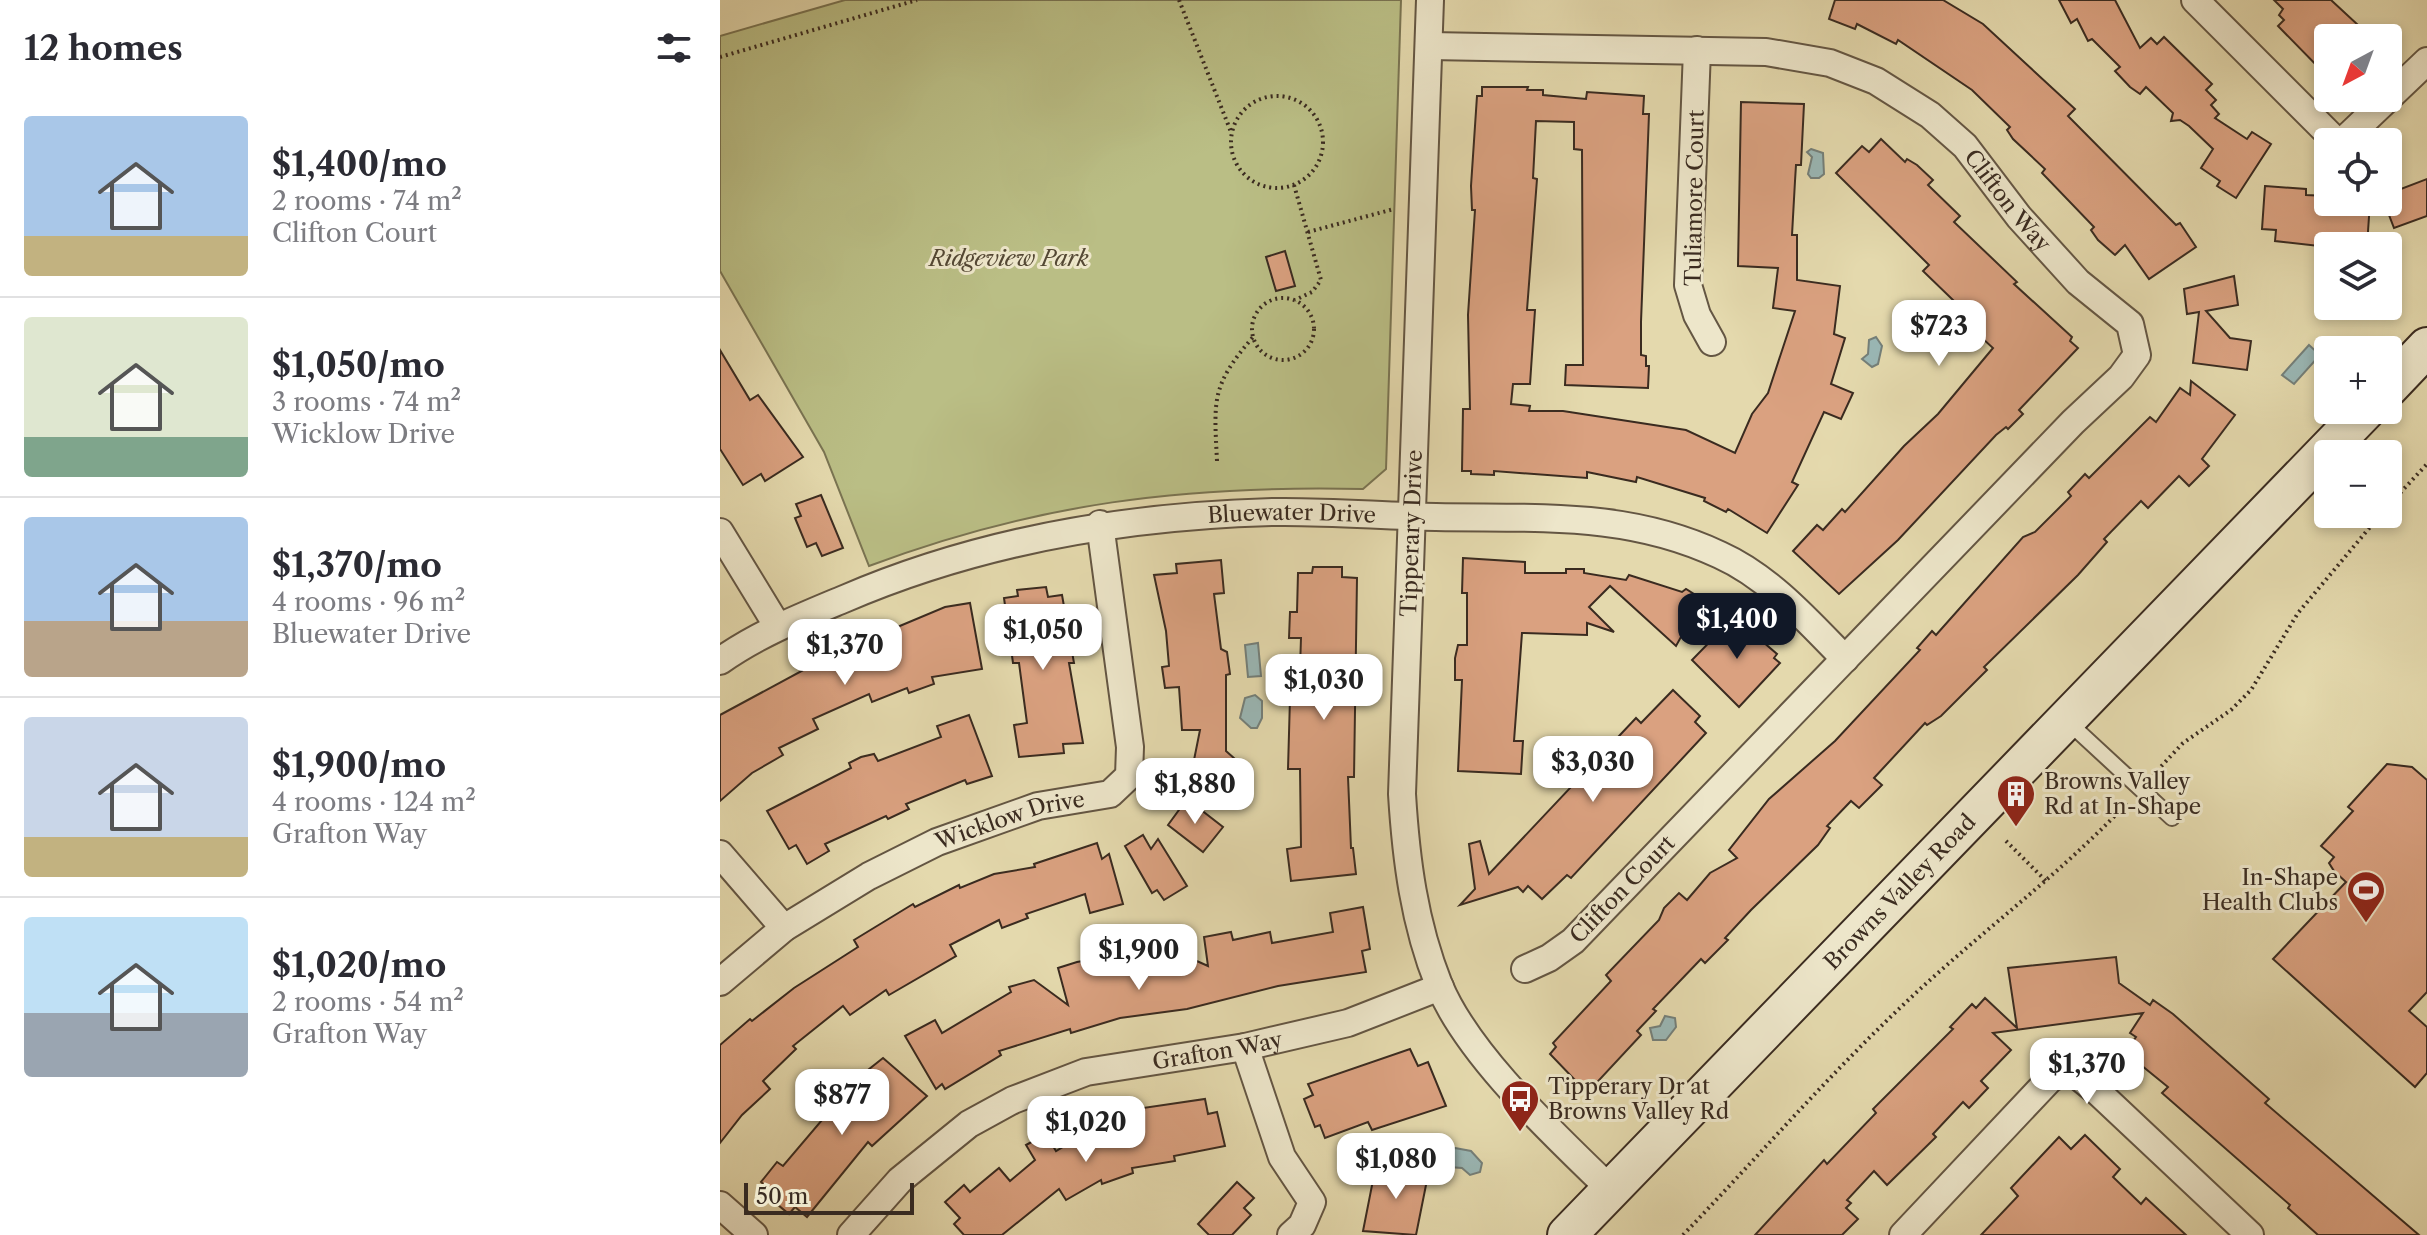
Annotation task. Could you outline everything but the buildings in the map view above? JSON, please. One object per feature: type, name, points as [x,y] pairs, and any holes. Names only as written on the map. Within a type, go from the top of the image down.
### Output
[{"type":"main road","points":[[2402,373],[2427,347]]},
{"type":"main road","name":"Browns Valley Road","points":[[1567,1235],[2352,424]]},
{"type":"street","name":"Tipperary Drive","points":[[1430,0],[1402,794],[1411,887],[1440,987],[1500,1076],[1611,1190]]},
{"type":"street","points":[[2195,0],[2325,128]]},
{"type":"street","name":"Clifton Way","points":[[1430,46],[1766,52],[1830,63],[1876,81],[1930,115],[1965,146],[2019,217],[2078,282],[2130,324],[2137,355],[2121,377],[2073,422],[1845,659]]},
{"type":"street","name":"Tuliamore Court","points":[[1697,50],[1688,285],[1697,315],[1712,342]]},
{"type":"street","points":[[2354,128],[2427,61]]},
{"type":"street","name":"Bluewater Drive","points":[[720,661],[778,627],[884,581],[982,549],[1100,524],[1274,512],[1600,519],[1663,533],[1722,555],[1782,596],[1845,659]]},
{"type":"street","name":"Wicklow Drive","points":[[720,982],[784,928],[869,876],[937,842],[1038,806],[1110,794],[1129,776],[1130,747],[1100,524]]},
{"type":"street","points":[[720,532],[778,627]]},
{"type":"street","name":"Clifton Court","points":[[1525,969],[1549,958],[1573,941],[1845,659]]},
{"type":"street","points":[[720,854],[784,928]]},
{"type":"street","name":"Grafton Way","points":[[851,1235],[900,1180],[969,1124],[1013,1100],[1086,1072],[1245,1047],[1348,1023],[1440,987]]},
{"type":"street","points":[[1245,1047],[1282,1157],[1312,1202],[1302,1225],[1291,1235]]},
{"type":"street","points":[[1903,1235],[2050,1079],[2064,1071],[2078,1076],[2099,1093],[2250,1235]]},
{"type":"street","points":[[720,1205],[754,1235]]},
{"type":"lane","points":[[2066,720],[2172,818]]},
{"type":"path","points":[[720,57],[917,0]]},
{"type":"path","points":[[1179,0],[1232,134],[1233,154],[1239,168],[1250,179],[1279,188],[1294,185],[1307,177],[1323,152],[1324,137],[1310,110],[1284,96],[1268,97],[1243,111],[1232,134]]},
{"type":"path","points":[[1294,185],[1321,280],[1312,292],[1295,300]]},
{"type":"path","points":[[1308,232],[1394,209]]},
{"type":"path","points":[[1286,298],[1295,300],[1310,314],[1314,324],[1310,344],[1295,358],[1274,359],[1258,347],[1253,337],[1254,318],[1266,302],[1286,298]]},
{"type":"path","points":[[1217,461],[1218,390],[1232,362],[1253,337]]},
{"type":"path","points":[[2402,491],[2427,464]]},
{"type":"path","points":[[1683,1235],[1900,1007],[1983,932],[2047,882],[2183,743],[2231,710],[2251,690],[2298,613],[2369,528]]},
{"type":"path","points":[[2006,841],[2047,882]]},
{"type":"green space","name":"Ridgeview Park","points":[[845,0],[1401,0],[1386,469],[1363,489],[1234,490],[1112,502],[1052,513],[931,544],[869,566],[824,452],[720,271],[720,36]]},
{"type":"water","points":[[1811,149],[1823,153],[1824,174],[1819,178],[1811,178],[1808,174],[1812,157],[1807,152]]},
{"type":"water","points":[[1876,337],[1882,346],[1878,364],[1872,367],[1862,359],[1868,354],[1869,340]]},
{"type":"water","points":[[2309,345],[2314,350],[2314,362],[2294,384],[2282,375]]},
{"type":"water","points":[[1258,643],[1261,676],[1248,677],[1245,645]]},
{"type":"water","points":[[1255,695],[1262,701],[1262,718],[1257,728],[1251,728],[1240,718],[1245,698]]},
{"type":"water","points":[[1665,1016],[1675,1018],[1676,1027],[1666,1040],[1653,1040],[1650,1028],[1660,1026]]},
{"type":"water","points":[[1455,1148],[1471,1151],[1482,1163],[1480,1172],[1470,1175],[1462,1168],[1449,1167],[1450,1153]]},
{"type":"place","name":"Browns Valley Rd at In-Shape","points":[[2016,828]]},
{"type":"place","name":"In-Shape Health Clubs","points":[[2366,924]]},
{"type":"place","name":"Tipperary Dr at Browns Valley Rd","points":[[1520,1133]]}]
